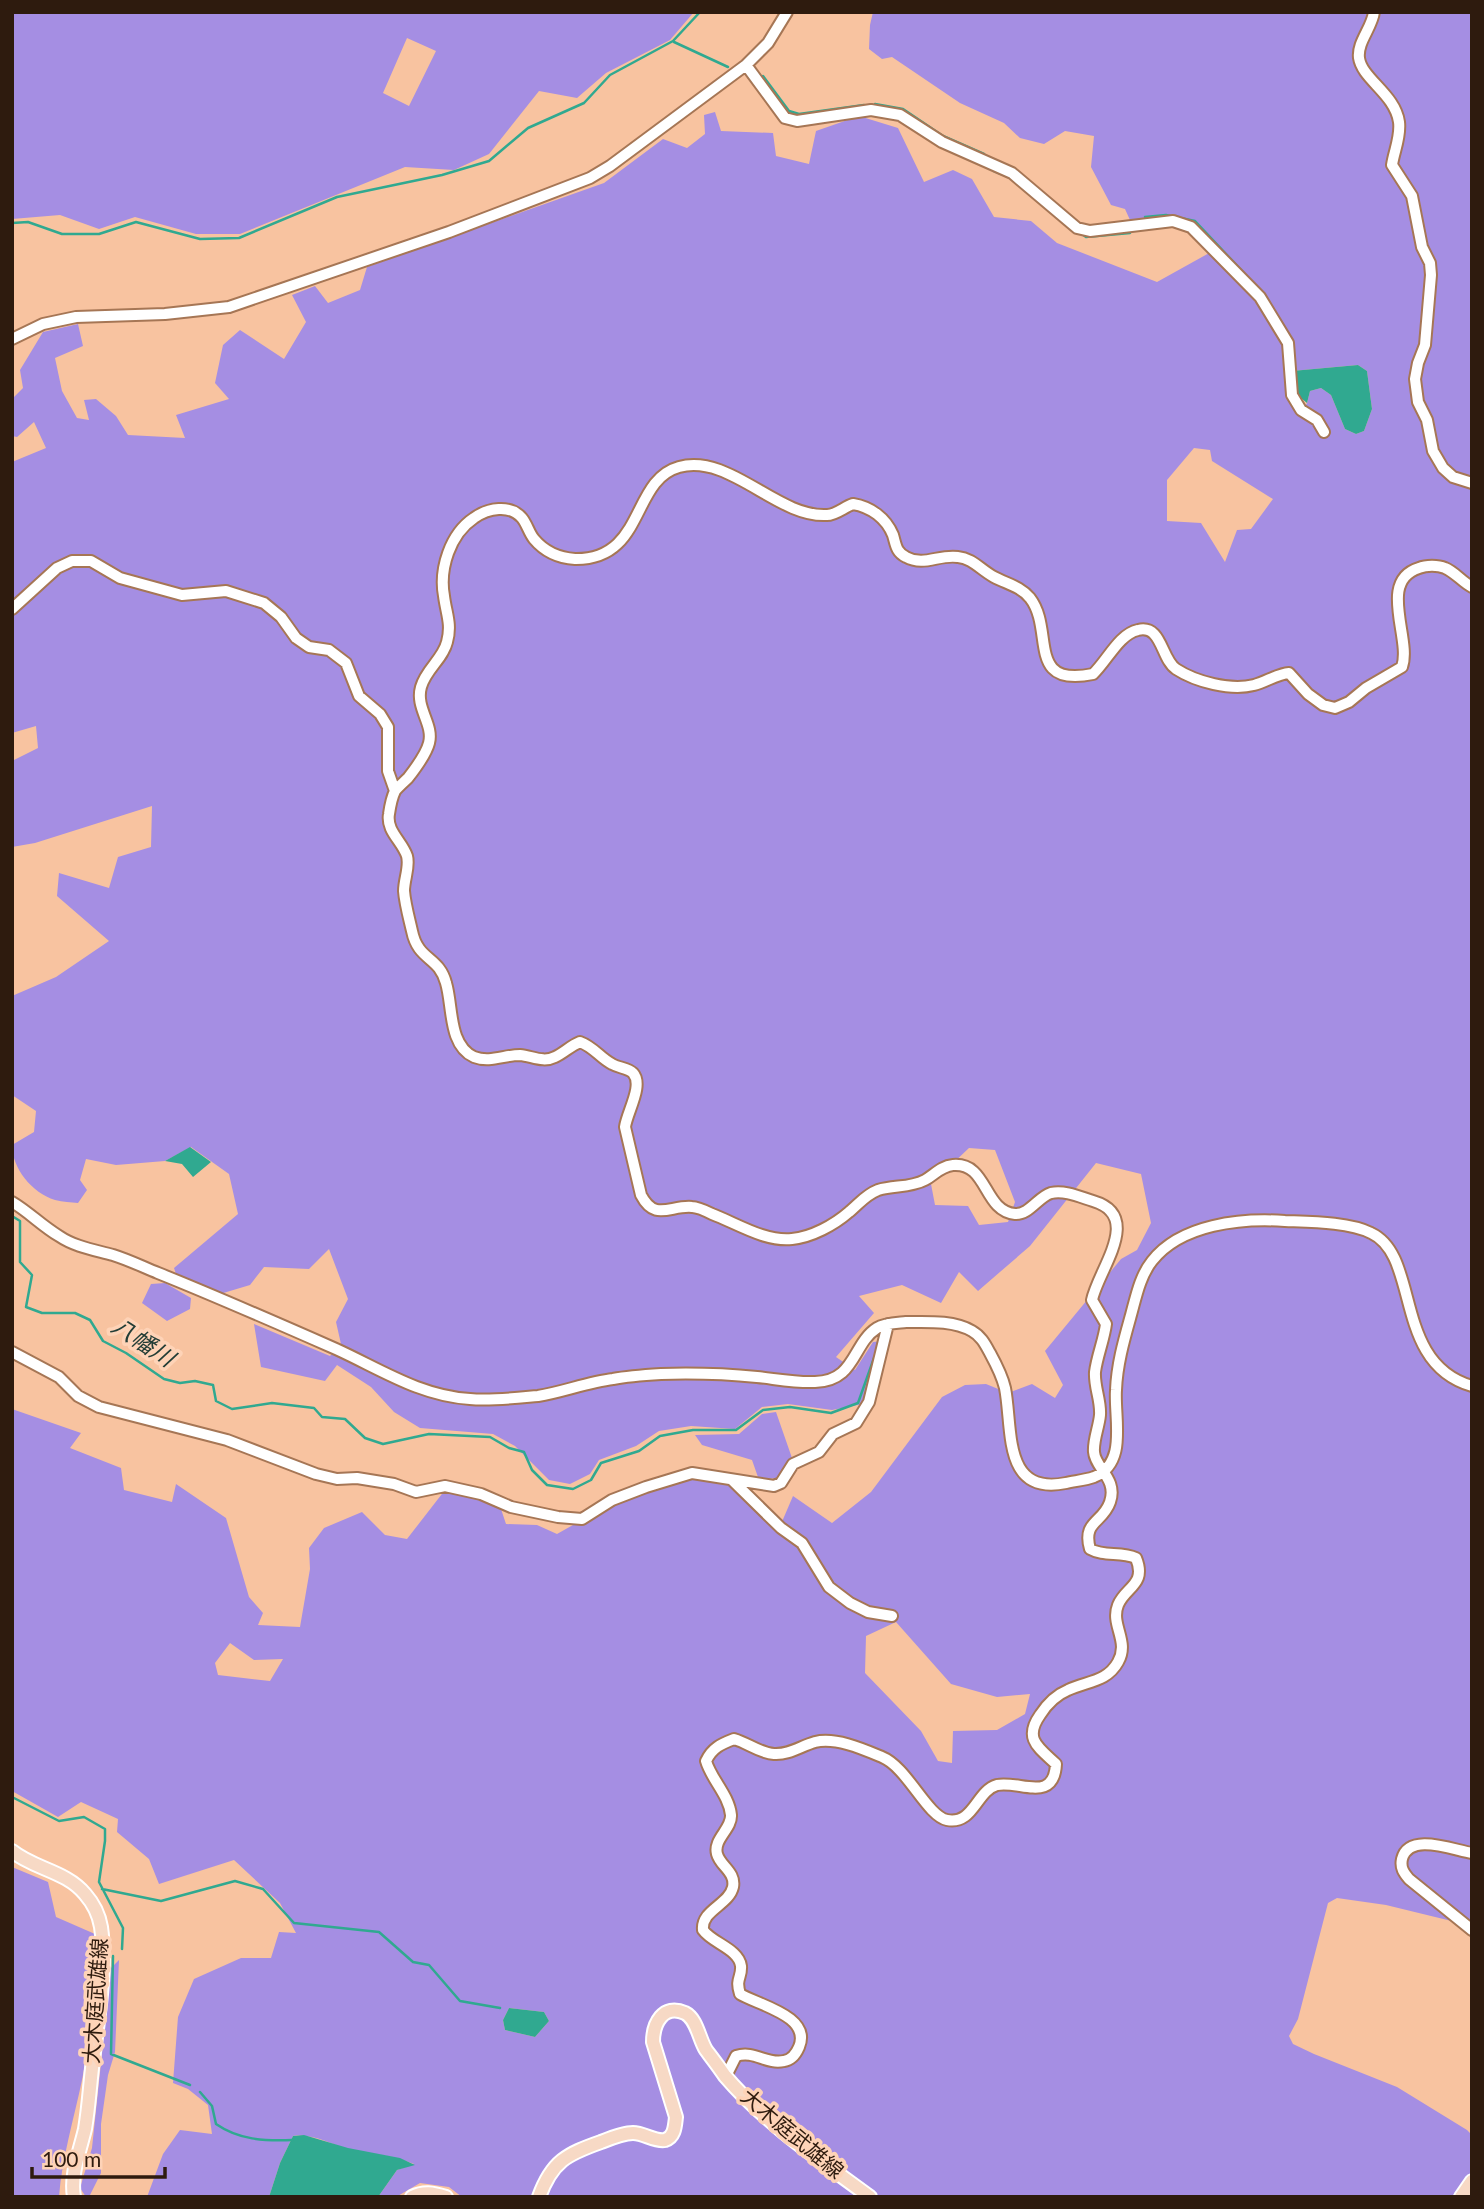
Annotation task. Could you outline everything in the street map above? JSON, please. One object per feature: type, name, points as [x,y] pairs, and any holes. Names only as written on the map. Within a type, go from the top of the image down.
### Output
[{"type":"main road","name":"大木庭武雄線","points":[[12,1851],[21,1858],[71,1881],[85,1894],[97,1913],[101,1927],[103,1950],[98,2019],[85,2126],[72,2195]]},
{"type":"main road","name":"大木庭武雄線","points":[[539,2197],[546,2178],[559,2161],[573,2152],[633,2133],[659,2140],[666,2140],[671,2136],[676,2117],[653,2042],[653,2031],[657,2019],[664,2013],[675,2011],[686,2014],[693,2021],[705,2048],[726,2076],[762,2113],[801,2146],[870,2197]]},
{"type":"main road","points":[[1461,2197],[1472,2181]]},
{"type":"main road","points":[[412,2197],[421,2193],[446,2197]]},
{"type":"street","points":[[12,339],[43,324],[76,317],[165,314],[229,307],[462,227],[590,178],[746,65],[768,43],[787,12]]},
{"type":"street","points":[[1374,12],[1360,48],[1359,60],[1395,107],[1399,135],[1392,165],[1412,196],[1422,247],[1430,262],[1425,345],[1415,379],[1418,402],[1427,421],[1433,450],[1443,468],[1453,477],[1472,483]]},
{"type":"street","points":[[746,65],[785,118],[797,121],[871,110],[901,115],[942,142],[1012,173],[1077,228],[1090,232],[1173,221],[1192,227],[1260,297],[1288,343],[1292,395],[1301,410],[1317,420],[1324,432]]},
{"type":"street","points":[[726,2076],[736,2056],[746,2053],[782,2062],[791,2059],[798,2049],[800,2034],[795,2023],[779,2011],[752,2002],[740,1994],[736,1983],[741,1966],[737,1957],[708,1937],[703,1930],[705,1919],[729,1895],[733,1887],[731,1873],[718,1857],[716,1847],[731,1817],[729,1807],[709,1772],[706,1761],[710,1752],[718,1745],[734,1739],[772,1754],[786,1753],[816,1742],[839,1742],[891,1761],[942,1819],[951,1821],[967,1815],[992,1786],[1003,1784],[1028,1788],[1044,1787],[1050,1783],[1056,1764],[1036,1745],[1032,1737],[1034,1724],[1049,1702],[1067,1690],[1104,1678],[1118,1664],[1123,1652],[1122,1637],[1114,1618],[1119,1601],[1136,1584],[1139,1564],[1136,1558],[1126,1553],[1097,1553],[1090,1549],[1088,1539],[1090,1527],[1111,1501],[1110,1484],[1093,1451],[1101,1404],[1095,1384],[1096,1368],[1106,1324],[1092,1300],[1095,1285],[1112,1255],[1117,1234],[1116,1219],[1109,1209],[1099,1203],[1064,1192],[1041,1198],[1025,1212],[1017,1214],[1002,1210],[994,1204],[982,1179],[973,1171],[956,1165],[945,1167],[911,1185],[879,1190],[865,1196],[831,1225],[811,1235],[794,1239],[772,1238],[691,1206],[663,1211],[652,1209],[641,1195],[625,1126],[626,1115],[636,1096],[635,1075],[614,1065],[580,1042],[544,1060],[520,1055],[489,1060],[474,1057],[462,1049],[457,1040],[446,981],[438,966],[417,949],[412,935],[404,892],[408,861],[390,827],[388,817],[396,791],[410,776],[430,740],[419,701],[421,686],[446,646],[450,629],[442,579],[445,562],[454,542],[465,525],[475,516],[501,508],[522,518],[533,538],[547,551],[561,557],[577,559],[608,552],[628,531],[652,488],[665,474],[679,467],[701,466],[723,471],[781,502],[816,514],[830,515],[853,504],[872,509],[884,520],[896,549],[914,561],[927,562],[946,556],[971,560],[985,572],[1026,593],[1042,620],[1044,653],[1048,664],[1068,675],[1093,674],[1131,633],[1148,629],[1156,635],[1174,667],[1190,676],[1236,687],[1258,684],[1289,673],[1308,694],[1323,705],[1335,708],[1349,702],[1366,688],[1402,667],[1405,650],[1396,605],[1400,586],[1408,573],[1419,567],[1446,568],[1461,582],[1472,587]]},
{"type":"street","points":[[12,609],[57,568],[72,561],[90,561],[120,578],[183,595],[226,591],[264,603],[281,617],[296,638],[309,647],[329,650],[346,663],[359,696],[380,714],[387,727],[388,771],[396,791]]},
{"type":"street","points":[[12,1202],[59,1237],[74,1244],[164,1275],[342,1352],[396,1380],[435,1394],[471,1399],[539,1395],[610,1379],[666,1374],[743,1376],[816,1382],[834,1379],[846,1369],[875,1329],[888,1324],[937,1322],[960,1326],[975,1332],[984,1341],[1000,1371],[1013,1452],[1019,1468],[1028,1479],[1038,1484],[1055,1485],[1093,1478],[1112,1463],[1117,1449],[1115,1394],[1119,1356],[1140,1284],[1150,1263],[1171,1243],[1215,1225],[1280,1220],[1350,1227],[1375,1234],[1393,1255],[1419,1340],[1437,1366],[1461,1383],[1472,1386]]},
{"type":"street","points":[[12,1352],[59,1377],[78,1396],[100,1407],[227,1440],[316,1474],[337,1479],[358,1478],[394,1484],[416,1492],[444,1486],[481,1494],[511,1507],[582,1519],[612,1500],[692,1473],[774,1486],[781,1483],[793,1464],[819,1452],[833,1434],[856,1423],[869,1402],[888,1324]]},
{"type":"street","points":[[732,1480],[781,1528],[802,1543],[829,1587],[850,1603],[868,1612],[892,1616]]},
{"type":"street","points":[[1472,1853],[1425,1844],[1413,1845],[1401,1861],[1402,1871],[1409,1879],[1472,1930]]},
{"type":"shaded area","points":[[12,12],[694,12],[670,40],[606,73],[577,98],[539,91],[489,154],[454,170],[405,167],[240,234],[196,234],[135,217],[99,229],[60,215],[12,219]],"holes":[[[407,38],[436,51],[409,106],[383,93]]]},
{"type":"shaded area","points":[[873,12],[1472,12],[1472,1926],[1386,1905],[1337,1898],[1328,1903],[1298,2019],[1289,2036],[1293,2044],[1314,2054],[1397,2087],[1467,2130],[1472,2135],[1472,2197],[462,2197],[449,2187],[420,2183],[396,2197],[378,2197],[397,2170],[414,2164],[300,2135],[293,2136],[280,2163],[269,2197],[147,2197],[163,2154],[180,2130],[212,2134],[208,2105],[188,2089],[173,2083],[178,2017],[194,1979],[241,1958],[271,1958],[279,1932],[296,1933],[280,1903],[234,1860],[159,1884],[149,1859],[117,1832],[118,1819],[81,1802],[58,1817],[12,1791],[12,1409],[81,1433],[70,1448],[121,1468],[124,1490],[172,1502],[176,1484],[226,1518],[249,1597],[263,1613],[258,1625],[300,1627],[310,1569],[309,1548],[324,1528],[362,1512],[385,1535],[407,1539],[445,1490],[478,1498],[501,1509],[506,1524],[537,1525],[557,1534],[589,1516],[651,1488],[693,1477],[736,1486],[778,1531],[793,1496],[832,1523],[871,1492],[942,1397],[965,1385],[986,1384],[1008,1393],[1032,1384],[1055,1398],[1063,1385],[1045,1351],[1121,1259],[1137,1250],[1151,1223],[1141,1174],[1096,1163],[1030,1246],[978,1291],[959,1272],[941,1303],[902,1285],[859,1296],[874,1313],[836,1357],[855,1370],[873,1342],[883,1341],[863,1404],[832,1410],[788,1404],[762,1407],[735,1429],[691,1426],[659,1431],[636,1446],[599,1460],[590,1474],[570,1484],[549,1480],[515,1446],[493,1434],[420,1428],[394,1412],[371,1387],[337,1365],[325,1381],[261,1367],[254,1324],[330,1356],[341,1344],[336,1322],[348,1299],[329,1249],[309,1269],[264,1267],[250,1285],[220,1294],[176,1274],[174,1268],[238,1214],[229,1174],[191,1147],[165,1161],[116,1165],[86,1159],[80,1180],[87,1190],[78,1203],[55,1200],[31,1186],[20,1171],[13,1154],[12,1145],[34,1132],[36,1111],[12,1095],[12,996],[56,977],[109,941],[57,896],[59,873],[109,888],[118,857],[151,847],[152,806],[35,843],[12,847],[12,761],[38,748],[36,726],[12,733],[12,462],[46,448],[34,422],[17,437],[12,436],[12,399],[23,388],[20,370],[43,332],[78,324],[83,346],[55,358],[62,391],[77,418],[89,420],[84,400],[96,399],[116,416],[128,435],[185,438],[176,415],[229,399],[215,383],[223,345],[240,330],[284,359],[306,322],[292,295],[315,286],[328,303],[360,290],[367,267],[604,183],[663,139],[687,148],[705,134],[704,115],[715,112],[721,131],[773,133],[776,156],[809,164],[816,131],[859,116],[898,128],[924,182],[953,170],[972,179],[994,217],[1031,221],[1057,243],[1157,282],[1211,252],[1257,299],[1284,342],[1288,400],[1300,416],[1310,391],[1321,388],[1331,395],[1345,429],[1356,434],[1364,431],[1372,409],[1367,371],[1358,365],[1292,371],[1291,346],[1263,296],[1195,223],[1165,216],[1130,220],[1125,209],[1111,205],[1091,167],[1094,136],[1065,131],[1044,144],[1020,138],[1004,123],[960,103],[892,57],[882,59],[869,49]],"holes":[[[1194,448],[1210,450],[1212,461],[1273,499],[1251,529],[1237,530],[1225,562],[1201,523],[1167,521],[1167,480]],[[969,1148],[995,1150],[1015,1202],[1008,1222],[979,1225],[968,1206],[935,1205],[931,1184]],[[896,1622],[951,1684],[997,1697],[1030,1694],[1025,1714],[997,1730],[953,1731],[952,1763],[938,1761],[921,1731],[865,1673],[866,1636]],[[230,1643],[254,1660],[283,1659],[270,1681],[218,1675],[215,1663]],[[509,2008],[544,2012],[549,2021],[535,2037],[505,2030],[503,2020]]]},
{"type":"shaded area","points":[[165,1283],[191,1298],[190,1309],[167,1321],[142,1303],[151,1284]]},
{"type":"shaded area","points":[[776,1412],[792,1458],[777,1478],[759,1480],[752,1460],[702,1445],[695,1435],[739,1434],[762,1414]]},
{"type":"shaded area","points":[[12,1867],[48,1882],[56,1917],[95,1934],[88,2044],[65,2153],[59,2197],[12,2197]]},
{"type":"shaded area","points":[[119,1960],[115,2052],[108,2075],[101,2124],[101,2173],[89,2197],[86,2197],[80,2188],[92,2148],[111,1968]]},
{"type":"water","points":[[1358,365],[1367,371],[1372,409],[1364,431],[1356,434],[1345,429],[1331,395],[1321,388],[1310,391],[1307,403],[1296,394],[1292,371]]},
{"type":"water","points":[[190,1147],[211,1162],[193,1177],[182,1164],[165,1161]]},
{"type":"water","points":[[509,2008],[544,2012],[549,2021],[535,2037],[505,2030],[503,2020]]},
{"type":"water","points":[[304,2135],[348,2148],[400,2158],[415,2165],[397,2170],[378,2197],[269,2197],[280,2163],[293,2136]]},
{"type":"waterway","points":[[12,223],[28,222],[62,234],[99,234],[136,222],[200,239],[239,238],[337,197],[442,175],[489,161],[528,128],[584,103],[610,75],[673,41],[700,12]]},
{"type":"waterway","points":[[674,42],[728,67]]},
{"type":"waterway","points":[[763,76],[789,111],[799,114],[864,105]]},
{"type":"waterway","points":[[875,104],[903,109],[943,136],[984,154]]},
{"type":"waterway","points":[[994,171],[1011,178]]},
{"type":"waterway","points":[[1145,217],[1166,215],[1195,221],[1257,287]]},
{"type":"waterway","points":[[1082,234],[1086,237],[1130,233]]},
{"type":"waterway","name":"八幡川","points":[[12,1216],[20,1221],[20,1262],[32,1275],[26,1307],[42,1313],[75,1313],[90,1320],[103,1341],[164,1379],[213,1385],[216,1401],[232,1409],[272,1403],[314,1408],[322,1417],[345,1419],[365,1438],[383,1444],[429,1434],[490,1437],[509,1448],[524,1452],[532,1470],[547,1485],[573,1489],[591,1480],[601,1463],[639,1451],[660,1436],[693,1430],[736,1430],[763,1410],[790,1407],[831,1413],[858,1403],[874,1358]]},
{"type":"waterway","points":[[12,1797],[59,1821],[84,1817],[105,1829],[99,1882],[123,1928],[122,1949]]},
{"type":"waterway","points":[[102,1889],[161,1901],[235,1881],[263,1889],[294,1923],[379,1932],[413,1962],[429,1965],[460,2001],[500,2008]]},
{"type":"waterway","points":[[113,1956],[111,2054],[190,2085]]},
{"type":"waterway","points":[[200,2092],[212,2106],[216,2124],[225,2129],[252,2138],[292,2140]]}]
